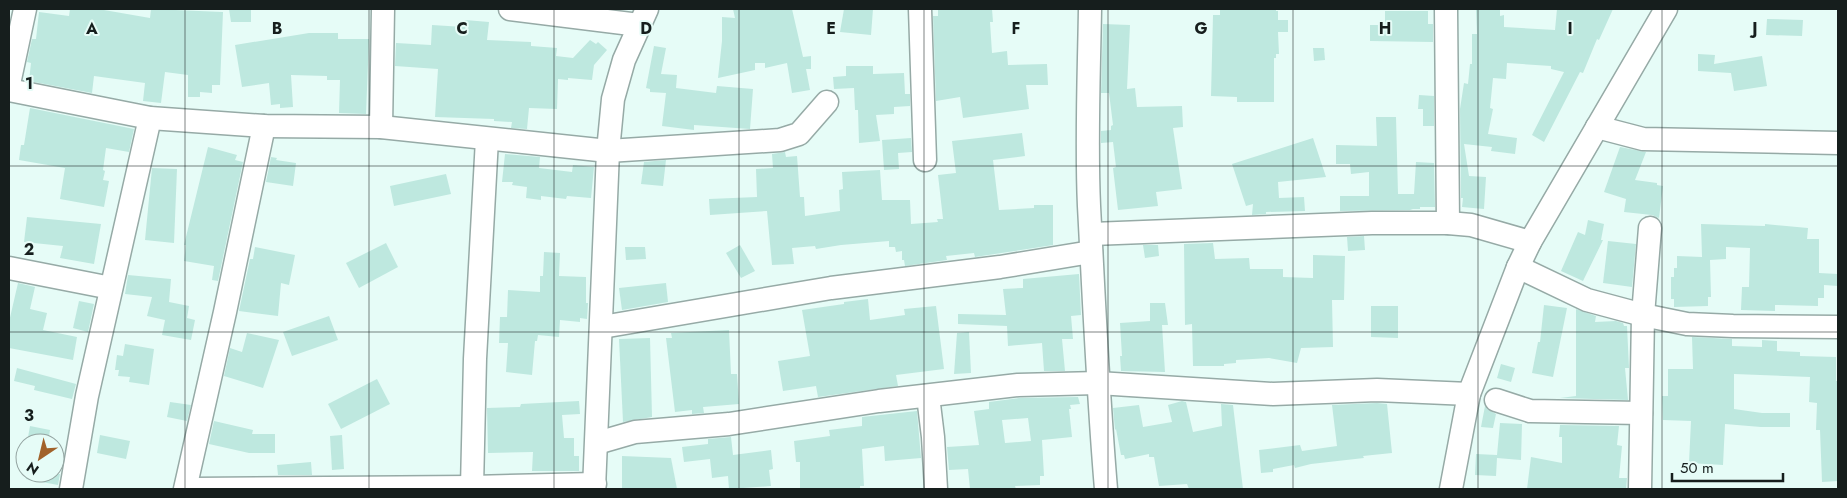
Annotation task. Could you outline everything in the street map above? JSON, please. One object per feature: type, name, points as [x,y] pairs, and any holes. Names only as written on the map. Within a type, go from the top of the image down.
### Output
[{"type":"street","points":[[9,84],[25,9]]},
{"type":"street","points":[[381,127],[383,9]]},
{"type":"street","points":[[194,489],[595,486],[608,151],[613,99],[624,60],[643,17],[510,9]]},
{"type":"street","points":[[920,9],[925,160]]},
{"type":"street","points":[[1090,9],[1088,100],[1089,206],[1098,383],[1106,489]]},
{"type":"street","points":[[1446,9],[1448,223]]},
{"type":"street","points":[[1451,489],[1469,394],[1518,267],[1530,242],[1666,9]]},
{"type":"street","points":[[9,90],[150,118],[264,126],[381,127],[608,151],[780,140],[799,134],[826,102]]},
{"type":"street","points":[[71,489],[87,396],[150,118]]},
{"type":"street","points":[[185,489],[264,126]]},
{"type":"street","points":[[1597,127],[1643,139],[1838,144]]},
{"type":"street","points":[[472,487],[475,359],[487,139]]},
{"type":"street","points":[[602,327],[831,288],[1050,260],[1092,243],[1362,223],[1448,223],[1471,225],[1530,242]]},
{"type":"street","points":[[1640,489],[1643,315],[1650,228]]},
{"type":"street","points":[[1518,267],[1587,300],[1643,315],[1687,324],[1838,327]]},
{"type":"street","points":[[9,268],[111,288]]},
{"type":"street","points":[[596,443],[635,432],[729,424],[879,401],[1018,385],[1098,383],[1266,393],[1377,390],[1469,394]]},
{"type":"street","points":[[928,396],[936,489]]},
{"type":"street","points":[[1496,400],[1530,411],[1641,413]]},
{"type":"building","points":[[70,9],[104,9],[150,18],[151,9],[223,12],[220,85],[212,85],[212,93],[200,92],[200,97],[188,97],[188,75],[165,72],[161,103],[143,101],[145,83],[94,76],[92,93],[29,81],[31,63],[27,62],[32,39],[36,39],[39,12],[69,16]]},
{"type":"building","points":[[229,9],[251,9],[251,22],[231,22]]},
{"type":"building","points":[[733,9],[792,9],[803,57],[811,56],[811,69],[806,69],[810,90],[792,93],[787,63],[765,68],[765,63],[755,63],[755,70],[718,78],[722,41],[722,17],[735,18]]},
{"type":"building","points":[[844,9],[873,9],[871,35],[840,32]]},
{"type":"building","points":[[938,9],[992,9],[993,22],[990,22],[992,53],[1007,51],[1008,65],[1047,64],[1048,85],[1026,85],[1029,109],[963,118],[960,97],[936,101],[933,16],[938,16]]},
{"type":"building","points":[[1220,9],[1276,9],[1278,11],[1278,20],[1288,20],[1288,32],[1278,32],[1279,54],[1276,54],[1276,58],[1274,58],[1274,102],[1237,102],[1237,97],[1211,96],[1213,15],[1220,15]]},
{"type":"building","points":[[1476,9],[1500,9],[1500,16],[1504,15],[1504,27],[1555,30],[1557,9],[1613,9],[1599,40],[1597,39],[1583,73],[1580,72],[1544,142],[1532,135],[1564,72],[1551,69],[1551,66],[1507,63],[1506,79],[1493,78],[1490,108],[1493,109],[1488,134],[1517,138],[1515,154],[1491,151],[1492,147],[1464,144],[1469,176],[1486,177],[1484,209],[1462,207],[1463,198],[1461,198],[1460,109],[1464,83],[1468,84],[1470,64],[1472,64],[1472,34],[1477,34]]},
{"type":"building","points":[[1385,11],[1428,11],[1428,24],[1433,24],[1433,42],[1370,41],[1370,25],[1385,25]]},
{"type":"building","points":[[1767,19],[1803,20],[1802,36],[1766,35]]},
{"type":"building","points":[[465,20],[489,22],[487,40],[531,42],[531,46],[557,48],[556,56],[573,58],[590,40],[596,44],[598,42],[607,50],[594,65],[592,80],[558,79],[557,109],[529,108],[527,129],[511,128],[512,122],[494,121],[494,119],[435,117],[438,69],[395,66],[396,43],[431,45],[432,25],[464,27]]},
{"type":"building","points":[[1103,24],[1130,25],[1127,89],[1135,88],[1137,107],[1182,106],[1183,127],[1173,128],[1182,189],[1156,192],[1158,206],[1118,210],[1113,168],[1116,167],[1113,142],[1101,143],[1101,131],[1111,130],[1113,125],[1109,93],[1101,93]]},
{"type":"building","points":[[309,33],[338,33],[338,39],[369,39],[366,114],[339,113],[340,80],[327,80],[327,76],[291,75],[293,107],[280,108],[280,104],[271,105],[269,83],[242,87],[235,45]]},
{"type":"building","points":[[654,46],[666,48],[661,74],[677,75],[676,88],[716,93],[717,86],[753,89],[750,129],[694,125],[694,130],[662,126],[666,93],[650,92],[650,89],[646,88]]},
{"type":"building","points":[[1313,48],[1324,48],[1325,60],[1314,61]]},
{"type":"building","points":[[1698,54],[1715,55],[1714,64],[1762,56],[1767,86],[1734,91],[1731,73],[1698,71]]},
{"type":"building","points":[[846,66],[873,66],[873,74],[904,73],[905,94],[910,94],[910,106],[894,107],[894,114],[876,115],[880,141],[859,143],[858,110],[855,110],[854,88],[834,89],[833,77],[846,76]]},
{"type":"building","points":[[1419,95],[1434,96],[1434,126],[1423,126],[1423,109],[1418,109]]},
{"type":"building","points":[[30,108],[134,129],[129,152],[106,148],[103,180],[109,181],[104,207],[60,199],[65,168],[19,160],[21,145],[24,145]]},
{"type":"building","points":[[1376,117],[1396,117],[1398,194],[1414,194],[1416,162],[1434,163],[1435,207],[1410,209],[1413,210],[1340,211],[1340,196],[1369,196],[1369,172],[1351,174],[1350,164],[1336,164],[1336,145],[1377,146]]},
{"type":"building","points":[[1022,133],[1025,156],[993,160],[999,210],[1034,208],[1034,205],[1053,205],[1053,245],[975,257],[974,253],[946,256],[947,260],[905,266],[904,260],[902,260],[902,251],[896,252],[895,247],[889,247],[889,241],[816,249],[815,246],[792,248],[794,264],[772,265],[767,211],[710,215],[709,199],[757,197],[756,169],[773,168],[772,154],[785,152],[786,157],[797,156],[800,197],[804,197],[805,216],[840,211],[839,190],[843,189],[842,172],[880,170],[882,200],[910,200],[911,224],[938,222],[937,219],[943,219],[938,175],[956,173],[952,141]]},
{"type":"building","points":[[911,138],[912,152],[898,153],[899,169],[884,170],[882,140]]},
{"type":"building","points":[[1313,138],[1326,177],[1278,182],[1279,198],[1304,197],[1305,211],[1266,212],[1266,214],[1252,215],[1253,204],[1246,206],[1232,164]]},
{"type":"building","points":[[208,147],[237,155],[235,160],[243,162],[218,281],[212,280],[214,266],[184,261],[186,245],[184,245]]},
{"type":"building","points":[[1620,147],[1646,152],[1635,180],[1657,183],[1657,185],[1663,186],[1659,218],[1652,215],[1624,212],[1626,199],[1604,192]]},
{"type":"building","points":[[505,154],[540,157],[539,168],[572,172],[573,165],[594,167],[591,198],[567,196],[566,199],[541,196],[541,200],[526,198],[527,187],[512,185],[513,182],[502,182]]},
{"type":"building","points":[[271,157],[277,158],[276,160],[296,163],[293,186],[266,182]]},
{"type":"building","points":[[666,160],[663,186],[641,184],[644,162]]},
{"type":"building","points":[[152,168],[177,169],[174,243],[145,240]]},
{"type":"building","points":[[446,174],[451,194],[394,206],[390,186]]},
{"type":"building","points":[[27,217],[101,224],[94,264],[60,258],[63,246],[24,242]]},
{"type":"building","points":[[1588,220],[1604,224],[1601,240],[1603,240],[1583,281],[1561,271],[1578,232],[1585,235]]},
{"type":"building","points":[[1701,224],[1765,226],[1765,224],[1808,228],[1807,239],[1819,239],[1819,273],[1838,274],[1838,286],[1824,285],[1824,298],[1818,298],[1818,306],[1775,305],[1775,311],[1741,310],[1742,287],[1749,287],[1750,248],[1726,247],[1726,259],[1710,260],[1711,297],[1708,297],[1708,306],[1674,307],[1674,299],[1671,299],[1671,277],[1674,277],[1674,268],[1677,268],[1677,256],[1702,257]]},
{"type":"building","points":[[1364,236],[1365,250],[1348,251],[1347,237]]},
{"type":"building","points":[[1608,241],[1636,244],[1632,287],[1603,283]]},
{"type":"building","points":[[386,243],[398,267],[359,288],[346,263]]},
{"type":"building","points":[[1213,243],[1215,259],[1249,258],[1250,269],[1283,269],[1283,277],[1313,278],[1313,255],[1345,256],[1344,300],[1332,300],[1333,347],[1301,348],[1297,363],[1269,358],[1236,360],[1236,363],[1224,364],[1224,366],[1193,366],[1192,324],[1185,325],[1184,244]]},
{"type":"building","points":[[740,245],[755,271],[741,278],[726,253]]},
{"type":"building","points":[[1143,245],[1158,245],[1159,256],[1145,258]]},
{"type":"building","points":[[255,247],[295,255],[289,285],[281,283],[278,316],[239,311],[250,259],[253,259]]},
{"type":"building","points":[[625,247],[645,247],[646,259],[626,260]]},
{"type":"building","points":[[544,252],[560,253],[559,276],[586,277],[587,319],[580,318],[580,322],[560,320],[559,337],[538,335],[537,341],[535,341],[532,375],[506,372],[508,343],[499,343],[500,317],[507,317],[508,290],[540,292],[540,276],[543,276]]},
{"type":"building","points":[[1079,274],[1081,315],[1071,316],[1073,339],[1062,339],[1065,371],[1044,371],[1042,343],[1008,346],[1007,326],[958,324],[958,314],[1006,315],[1003,289],[1023,288],[1023,279]]},
{"type":"building","points":[[128,275],[171,279],[169,302],[189,306],[187,318],[195,320],[191,340],[162,335],[165,320],[147,316],[152,297],[125,294]]},
{"type":"building","points":[[18,283],[35,287],[30,309],[47,313],[43,330],[77,337],[73,360],[9,348],[9,322]]},
{"type":"building","points":[[666,283],[668,302],[622,310],[619,288]]},
{"type":"building","points":[[868,299],[870,320],[905,315],[904,309],[936,306],[944,369],[896,375],[898,386],[818,397],[816,386],[783,391],[778,361],[810,356],[802,310]]},
{"type":"building","points":[[79,301],[94,304],[88,332],[73,328]]},
{"type":"building","points":[[1150,303],[1165,303],[1168,325],[1162,325],[1165,372],[1121,371],[1120,323],[1150,321]]},
{"type":"building","points":[[1544,305],[1567,308],[1553,377],[1532,373],[1538,342],[1540,342]]},
{"type":"building","points":[[1371,306],[1398,306],[1398,338],[1371,337]]},
{"type":"building","points":[[1576,309],[1596,316],[1595,322],[1616,321],[1627,326],[1629,368],[1625,368],[1628,400],[1560,398],[1576,396]]},
{"type":"building","points":[[329,316],[338,340],[292,356],[283,332]]},
{"type":"building","points":[[729,330],[731,374],[737,374],[739,404],[703,407],[704,413],[692,414],[692,410],[675,412],[666,338],[672,338],[671,333]]},
{"type":"building","points":[[969,332],[971,373],[954,374],[957,333]]},
{"type":"building","points":[[247,333],[279,340],[263,388],[224,376],[230,348],[242,352]]},
{"type":"building","points":[[1692,337],[1732,339],[1732,346],[1762,347],[1762,340],[1777,341],[1777,351],[1800,352],[1800,356],[1836,357],[1836,381],[1838,381],[1838,481],[1822,482],[1820,430],[1816,430],[1817,403],[1809,402],[1810,377],[1734,374],[1734,409],[1762,413],[1790,413],[1790,427],[1725,424],[1723,465],[1689,463],[1691,421],[1663,420],[1662,396],[1668,396],[1668,369],[1693,369]]},
{"type":"building","points":[[650,338],[652,417],[623,422],[619,339]]},
{"type":"building","points":[[125,344],[154,349],[149,385],[129,382],[130,377],[118,376],[119,370],[115,370],[117,355],[123,356]]},
{"type":"building","points":[[1501,364],[1515,368],[1511,382],[1497,378]]},
{"type":"building","points":[[17,368],[76,384],[72,399],[34,390],[35,386],[14,381]]},
{"type":"building","points":[[377,379],[390,404],[341,429],[328,404]]},
{"type":"building","points":[[1078,397],[1080,404],[1070,405],[1071,409],[1069,409],[1072,437],[1042,440],[1044,476],[1040,476],[1040,485],[1015,486],[1016,489],[970,489],[968,469],[949,470],[947,447],[979,445],[974,411],[989,409],[989,402],[1019,398]],"holes":[[[1028,418],[1031,441],[1005,443],[1002,420]]]},
{"type":"building","points":[[579,401],[580,414],[562,415],[564,438],[574,438],[574,456],[579,456],[579,471],[532,471],[533,452],[488,453],[487,408],[520,407],[521,404]]},
{"type":"building","points":[[1182,401],[1186,402],[1193,432],[1222,426],[1221,404],[1233,405],[1243,489],[1189,489],[1187,484],[1159,486],[1154,457],[1149,457],[1149,454],[1125,459],[1124,455],[1121,455],[1115,430],[1113,408],[1139,405],[1143,427],[1172,422],[1168,405]]},
{"type":"building","points":[[170,402],[191,405],[187,421],[167,417]]},
{"type":"building","points":[[1387,404],[1392,453],[1311,464],[1295,468],[1294,465],[1273,469],[1273,472],[1261,473],[1259,450],[1300,445],[1302,451],[1337,446],[1332,405]]},
{"type":"building","points":[[1485,406],[1496,414],[1493,428],[1481,427]]},
{"type":"building","points":[[917,411],[921,458],[885,461],[884,446],[862,449],[864,486],[860,486],[860,489],[800,489],[800,462],[796,462],[794,441],[830,436],[829,430],[862,426],[862,417]]},
{"type":"building","points":[[214,421],[253,430],[252,434],[275,434],[275,453],[249,453],[209,444]]},
{"type":"building","points":[[1500,423],[1522,424],[1521,460],[1497,458],[1496,476],[1475,475],[1476,454],[1497,455]]},
{"type":"building","points":[[1560,425],[1619,426],[1617,445],[1622,446],[1619,478],[1627,478],[1626,489],[1527,489],[1531,457],[1562,463],[1562,437],[1559,437]]},
{"type":"building","points":[[30,426],[50,430],[50,433],[29,433]]},
{"type":"building","points":[[100,435],[130,441],[126,459],[97,453]]},
{"type":"building","points":[[342,435],[344,469],[332,470],[330,436]]},
{"type":"building","points":[[731,437],[733,455],[771,450],[773,469],[769,470],[771,486],[729,489],[728,476],[712,478],[710,459],[684,462],[682,447],[708,444],[708,439]]},
{"type":"building","points":[[622,456],[671,458],[677,489],[622,489]]},
{"type":"building","points":[[311,462],[312,475],[278,475],[277,465]]}]
